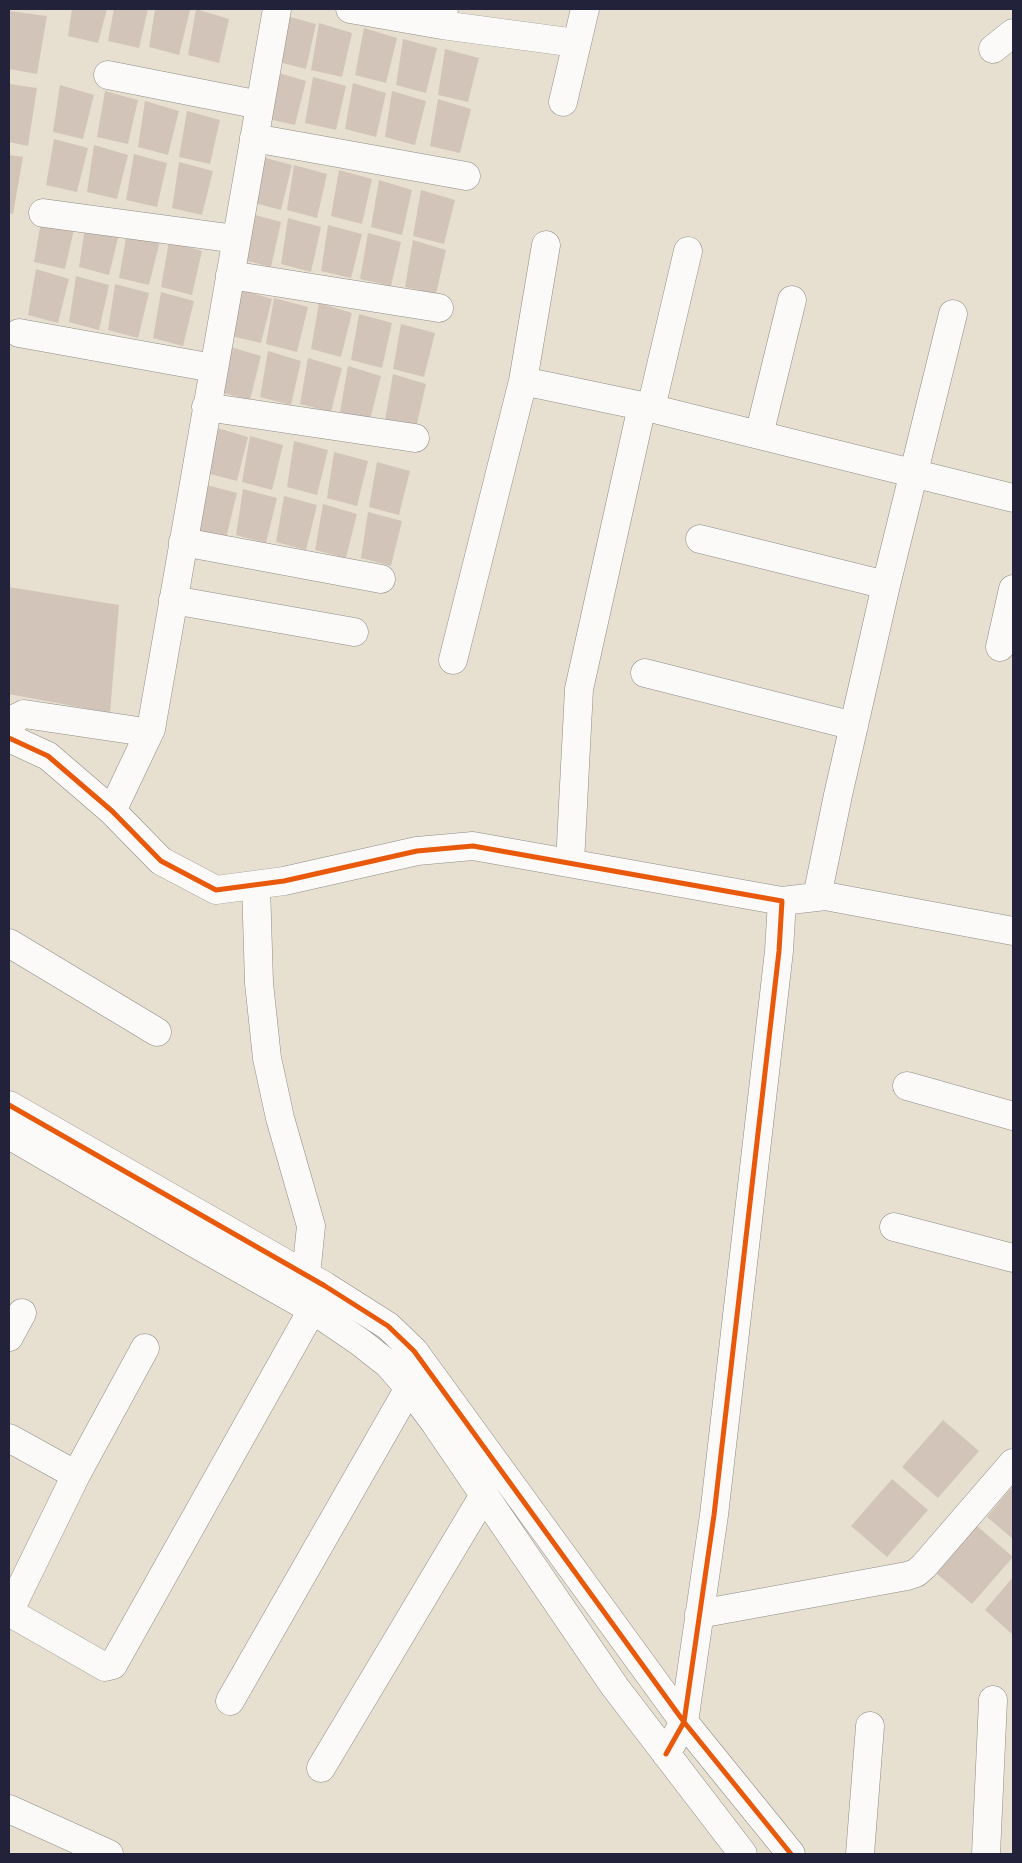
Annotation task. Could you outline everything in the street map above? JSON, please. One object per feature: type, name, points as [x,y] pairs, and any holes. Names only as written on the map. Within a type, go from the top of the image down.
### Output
[{"type":"street","points":[[112,811],[151,729],[277,9]]},
{"type":"street","points":[[350,9],[443,17],[576,43]]},
{"type":"street","points":[[563,102],[584,9]]},
{"type":"street","points":[[108,75],[260,106]]},
{"type":"street","points":[[254,138],[466,176]]},
{"type":"street","points":[[43,213],[236,239]]},
{"type":"street","points":[[452,660],[523,382],[546,245]]},
{"type":"street","points":[[570,863],[579,689],[646,407],[688,251]]},
{"type":"street","points":[[230,275],[439,308]]},
{"type":"street","points":[[759,435],[792,300]]},
{"type":"street","points":[[825,896],[819,886],[854,726],[886,586],[953,314]]},
{"type":"street","points":[[19,333],[213,368]]},
{"type":"street","points":[[523,382],[646,407],[1013,498]]},
{"type":"street","points":[[206,407],[415,438]]},
{"type":"street","points":[[700,539],[886,586]]},
{"type":"street","points":[[183,542],[381,579]]},
{"type":"street","points":[[1000,647],[1013,589]]},
{"type":"street","points":[[173,600],[354,632]]},
{"type":"street","points":[[645,673],[854,726]]},
{"type":"street","points":[[9,728],[16,718],[24,714],[145,732],[151,729]]},
{"type":"street","points":[[9,738],[48,756],[112,811],[161,861],[216,890],[284,882],[417,851],[473,846],[782,901],[825,896],[1013,931]]},
{"type":"street","points":[[145,1348],[76,1475],[9,1612],[105,1667],[113,1665],[312,1310],[315,1281],[311,1226],[280,1118],[267,1058],[259,983],[256,885]]},
{"type":"street","points":[[666,1754],[684,1722],[715,1505],[779,951],[782,901]]},
{"type":"street","points":[[9,943],[157,1032]]},
{"type":"street","points":[[907,1086],[1013,1116]]},
{"type":"street","points":[[9,1105],[315,1281],[388,1326],[414,1351],[684,1722],[791,1854]]},
{"type":"street","points":[[9,1135],[312,1310],[360,1342],[388,1364],[409,1388],[615,1687],[743,1854]]},
{"type":"street","points":[[894,1228],[1013,1258]]},
{"type":"street","points":[[9,1337],[22,1313]]},
{"type":"street","points":[[230,1700],[409,1388]]},
{"type":"street","points":[[9,1438],[76,1475]]},
{"type":"street","points":[[699,1614],[907,1576],[916,1572],[924,1566],[1013,1463]]},
{"type":"street","points":[[321,1768],[484,1495]]},
{"type":"street","points":[[986,1854],[993,1700]]},
{"type":"street","points":[[860,1854],[870,1726]]},
{"type":"street","points":[[9,1808],[74,1847],[110,1854]]},
{"type":"building","points":[[72,9],[107,9],[98,43],[68,36]]},
{"type":"building","points":[[114,9],[148,9],[139,48],[108,41]]},
{"type":"building","points":[[155,9],[190,10],[179,55],[149,47]]},
{"type":"building","points":[[196,9],[229,19],[219,63],[188,55]]},
{"type":"building","points":[[9,11],[47,16],[37,74],[9,69]]},
{"type":"building","points":[[283,15],[316,24],[306,69],[275,61]]},
{"type":"building","points":[[319,23],[352,33],[342,77],[311,70]]},
{"type":"building","points":[[364,28],[397,38],[386,83],[355,75]]},
{"type":"building","points":[[403,39],[437,48],[426,93],[396,85]]},
{"type":"building","points":[[445,49],[479,58],[468,102],[438,95]]},
{"type":"building","points":[[272,71],[306,81],[295,125],[264,118]]},
{"type":"building","points":[[313,77],[346,86],[336,130],[305,123]]},
{"type":"building","points":[[353,83],[386,93],[376,137],[345,129]]},
{"type":"building","points":[[9,84],[37,88],[28,146],[9,142]]},
{"type":"building","points":[[60,85],[94,95],[83,139],[53,132]]},
{"type":"building","points":[[105,91],[138,100],[128,144],[97,137]]},
{"type":"building","points":[[392,91],[426,101],[415,145],[385,137]]},
{"type":"building","points":[[438,99],[471,109],[460,153],[430,146]]},
{"type":"building","points":[[145,101],[179,111],[168,155],[138,147]]},
{"type":"building","points":[[187,111],[220,120],[210,164],[179,157]]},
{"type":"building","points":[[54,139],[88,148],[77,192],[46,185]]},
{"type":"building","points":[[94,145],[128,155],[117,199],[87,192]]},
{"type":"building","points":[[134,154],[167,163],[157,207],[126,200]]},
{"type":"building","points":[[9,155],[23,157],[13,214],[9,213]]},
{"type":"building","points":[[258,156],[292,165],[281,210],[251,202]]},
{"type":"building","points":[[179,162],[213,171],[202,215],[172,208]]},
{"type":"building","points":[[294,165],[327,174],[317,218],[287,210]]},
{"type":"building","points":[[339,170],[372,179],[362,224],[331,216]]},
{"type":"building","points":[[379,180],[412,190],[402,235],[371,227]]},
{"type":"building","points":[[421,190],[455,200],[444,244],[413,236]]},
{"type":"building","points":[[248,213],[281,222],[271,267],[240,259]]},
{"type":"building","points":[[42,216],[75,225],[65,269],[34,262]]},
{"type":"building","points":[[288,218],[321,227],[311,272],[281,264]]},
{"type":"building","points":[[86,221],[120,230],[109,275],[79,267]]},
{"type":"building","points":[[328,225],[362,234],[351,278],[321,271]]},
{"type":"building","points":[[127,232],[160,241],[149,285],[119,278]]},
{"type":"building","points":[[368,233],[401,242],[391,286],[360,279]]},
{"type":"building","points":[[413,240],[446,250],[436,294],[405,287]]},
{"type":"building","points":[[169,241],[202,251],[192,295],[161,287]]},
{"type":"building","points":[[36,269],[69,279],[58,323],[28,315]]},
{"type":"building","points":[[76,276],[109,285],[99,330],[69,322]]},
{"type":"building","points":[[115,284],[149,293],[138,338],[108,330]]},
{"type":"building","points":[[238,289],[272,299],[261,343],[231,336]]},
{"type":"building","points":[[161,292],[194,301],[183,346],[153,338]]},
{"type":"building","points":[[274,298],[308,307],[297,352],[266,344]]},
{"type":"building","points":[[319,303],[352,313],[341,357],[311,349]]},
{"type":"building","points":[[359,314],[392,323],[382,368],[351,360]]},
{"type":"building","points":[[401,324],[435,333],[424,377],[393,369]]},
{"type":"building","points":[[227,346],[261,356],[250,400],[220,392]]},
{"type":"building","points":[[268,351],[301,361],[291,405],[260,397]]},
{"type":"building","points":[[308,358],[342,368],[331,412],[300,404]]},
{"type":"building","points":[[348,366],[381,376],[370,420],[340,412]]},
{"type":"building","points":[[393,374],[426,384],[416,428],[385,420]]},
{"type":"building","points":[[214,427],[248,437],[237,481],[206,473]]},
{"type":"building","points":[[250,436],[283,445],[272,490],[242,482]]},
{"type":"building","points":[[294,441],[328,450],[317,495],[287,487]]},
{"type":"building","points":[[334,452],[368,461],[357,506],[327,498]]},
{"type":"building","points":[[377,462],[410,471],[399,515],[369,507]]},
{"type":"building","points":[[203,484],[237,493],[226,538],[196,530]]},
{"type":"building","points":[[243,489],[277,498],[266,543],[236,535]]},
{"type":"building","points":[[284,496],[317,505],[306,550],[276,542]]},
{"type":"building","points":[[323,504],[357,514],[346,558],[315,550]]},
{"type":"building","points":[[368,512],[402,521],[391,566],[361,558]]},
{"type":"building","points":[[9,587],[119,605],[110,713],[9,694]]},
{"type":"building","points":[[943,1420],[979,1451],[938,1498],[902,1467]]},
{"type":"building","points":[[892,1479],[928,1510],[887,1557],[851,1526]]},
{"type":"building","points":[[1013,1486],[1013,1539],[987,1517]]},
{"type":"building","points":[[977,1526],[1013,1557],[972,1604],[936,1573]]},
{"type":"building","points":[[1013,1577],[1013,1635],[985,1610]]},
{"type":"cycle path","points":[[9,738],[48,756],[112,811],[161,861],[216,890],[284,881],[417,851],[473,846],[782,901],[779,951],[714,1515],[684,1722],[666,1754]]},
{"type":"cycle path","points":[[9,1105],[325,1286],[388,1326],[414,1351],[684,1722],[791,1854]]}]
